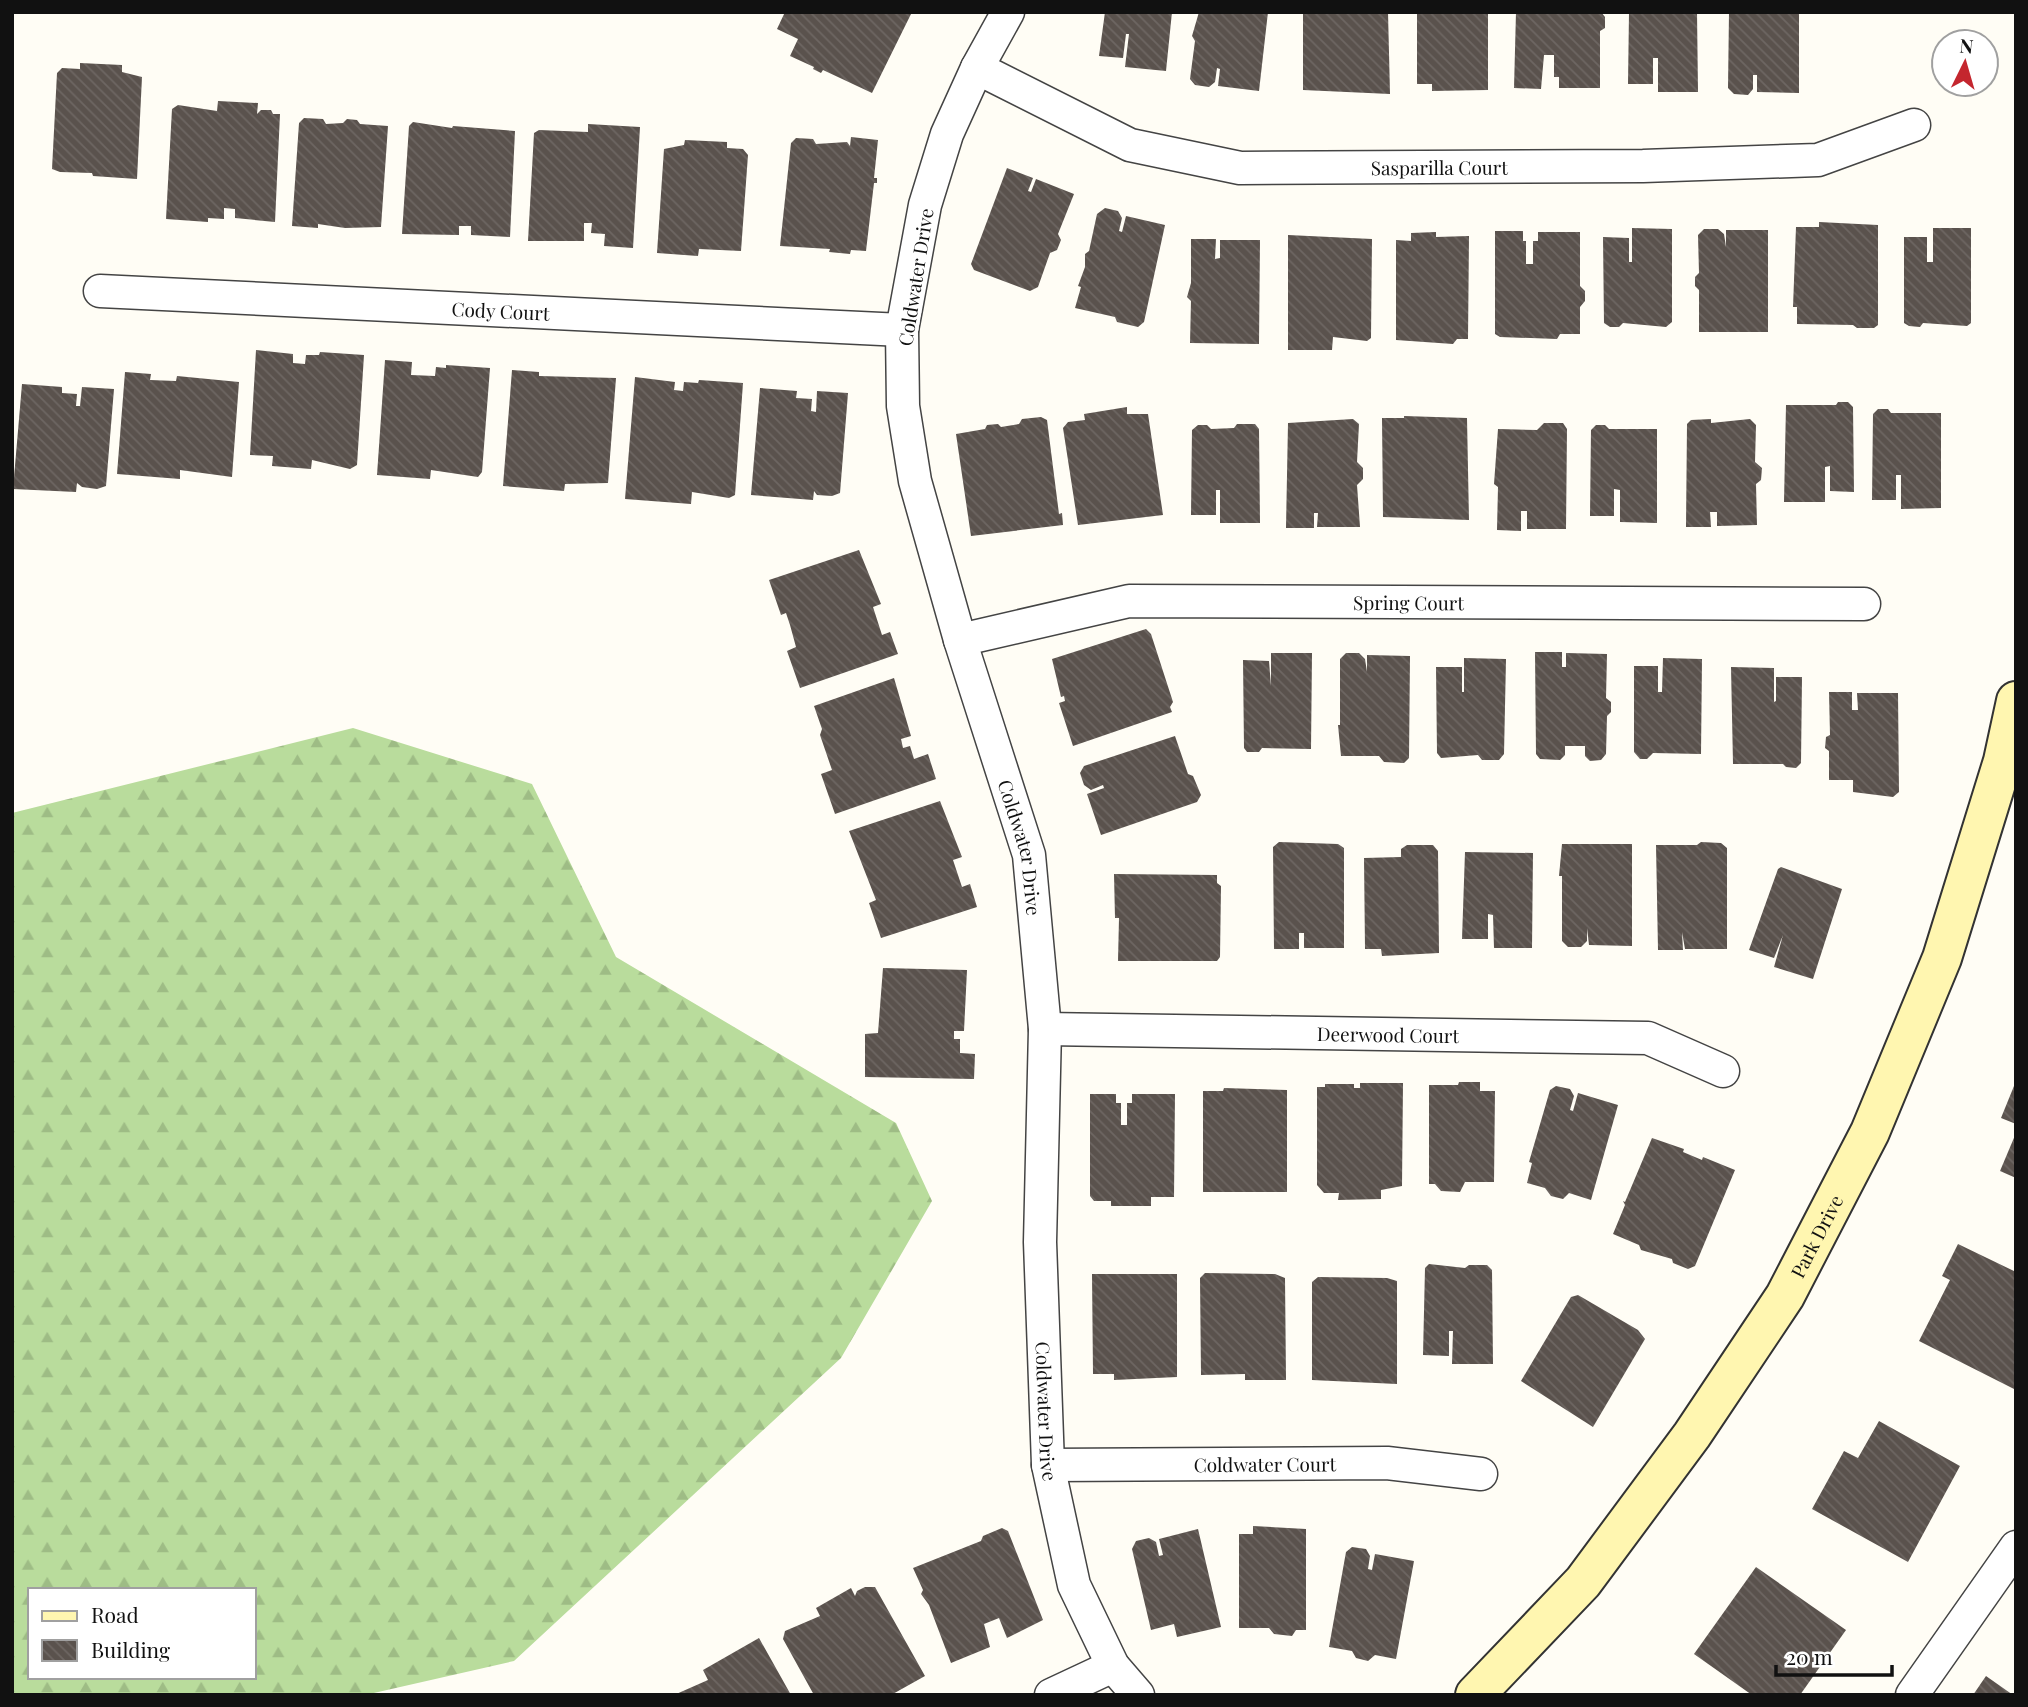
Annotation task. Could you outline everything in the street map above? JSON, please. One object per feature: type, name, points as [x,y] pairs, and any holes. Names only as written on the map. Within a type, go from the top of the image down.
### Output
[{"type":"street","name":"Coldwater Drive","points":[[1008,12],[977,68],[947,134],[925,205],[902,330],[903,406],[915,481],[960,640],[1029,855],[1045,1029],[1040,1241],[1048,1465],[1074,1585],[1113,1666],[1138,1695]]},
{"type":"street","name":"Sasparilla Court","points":[[977,68],[1130,145],[1240,168],[1643,166],[1818,160],[1914,125]]},
{"type":"street","name":"Cody Court","points":[[100,291],[902,330]]},
{"type":"street","name":"Spring Court","points":[[960,640],[1129,601],[1864,604]]},
{"type":"street","name":"Park Drive","points":[[1475,1695],[1583,1582],[1692,1435],[1784,1296],[1870,1132],[1942,958],[2003,761],[2016,701]]},
{"type":"street","name":"Deerwood Court","points":[[1045,1029],[1648,1038],[1723,1072]]},
{"type":"street","name":"Coldwater Court","points":[[1048,1465],[1387,1463],[1481,1474]]},
{"type":"street","points":[[1912,1695],[2016,1547]]},
{"type":"street","points":[[1051,1695],[1113,1666]]},
{"type":"green space","points":[[353,728],[532,784],[616,957],[896,1123],[932,1201],[841,1358],[514,1661],[365,1695],[12,1695],[12,813]]},
{"type":"building","points":[[785,12],[912,12],[872,93],[823,70],[821,73],[790,56],[798,39],[777,29]]},
{"type":"building","points":[[1105,12],[1172,12],[1166,71],[1125,67],[1129,34],[1126,34],[1123,58],[1099,56]]},
{"type":"building","points":[[1199,12],[1268,12],[1259,91],[1218,86],[1220,69],[1217,68],[1215,82],[1209,87],[1195,85],[1190,79],[1195,41],[1192,36]]},
{"type":"building","points":[[1303,12],[1388,12],[1390,94],[1303,90]]},
{"type":"building","points":[[1417,12],[1488,12],[1488,90],[1432,91],[1432,84],[1417,84]]},
{"type":"building","points":[[1516,12],[1601,12],[1605,17],[1605,28],[1600,31],[1600,88],[1559,88],[1559,77],[1554,77],[1554,55],[1544,55],[1541,89],[1514,88]]},
{"type":"building","points":[[1629,12],[1697,12],[1698,92],[1658,92],[1658,58],[1653,58],[1653,84],[1628,84]]},
{"type":"building","points":[[1729,12],[1799,12],[1799,93],[1757,92],[1757,75],[1753,75],[1753,89],[1748,95],[1734,94],[1728,88]]},
{"type":"building","points":[[80,63],[122,65],[122,72],[142,77],[137,179],[93,176],[92,173],[60,172],[52,169],[57,73],[62,68],[80,69]]},
{"type":"building","points":[[218,101],[258,103],[257,114],[261,110],[271,110],[273,114],[280,114],[275,222],[235,218],[235,209],[224,208],[224,219],[208,218],[208,222],[166,219],[172,109],[178,105],[217,111]]},
{"type":"building","points":[[304,118],[323,119],[326,124],[343,123],[347,119],[357,120],[360,124],[388,126],[381,227],[345,228],[318,224],[318,228],[292,226],[299,123]]},
{"type":"building","points":[[413,122],[452,128],[515,131],[510,237],[471,235],[471,226],[459,226],[459,235],[402,234],[409,126]]},
{"type":"building","points":[[588,124],[640,127],[633,248],[604,246],[605,234],[591,233],[592,223],[584,223],[584,241],[528,241],[534,133],[539,130],[588,132]]},
{"type":"building","points":[[851,137],[878,140],[874,178],[877,178],[877,183],[874,183],[866,251],[851,250],[850,254],[829,252],[830,249],[780,246],[791,143],[796,138],[813,139],[816,144],[847,142],[850,146]]},
{"type":"building","points":[[685,140],[727,142],[727,148],[743,149],[748,155],[741,251],[699,249],[698,256],[657,253],[664,149],[684,145]]},
{"type":"building","points":[[1007,168],[1033,178],[1028,191],[1031,192],[1036,179],[1074,194],[1058,234],[1061,240],[1057,250],[1050,253],[1038,287],[1030,291],[974,270],[971,264]]},
{"type":"building","points":[[1105,208],[1118,211],[1122,218],[1119,231],[1122,232],[1126,216],[1165,225],[1144,322],[1138,327],[1117,322],[1115,317],[1075,308],[1081,287],[1078,286],[1085,267],[1085,254],[1089,251],[1097,214]]},
{"type":"building","points":[[1819,222],[1878,225],[1878,325],[1874,328],[1797,324],[1797,307],[1793,307],[1796,227],[1819,227]]},
{"type":"building","points":[[1632,228],[1672,229],[1672,322],[1666,327],[1623,323],[1619,327],[1610,327],[1604,323],[1603,237],[1629,238],[1629,262],[1632,262]]},
{"type":"building","points":[[1933,228],[1971,228],[1971,323],[1967,326],[1923,323],[1920,327],[1904,323],[1904,237],[1927,237],[1927,262],[1933,262]]},
{"type":"building","points":[[1704,229],[1718,229],[1724,234],[1726,247],[1726,230],[1768,230],[1768,332],[1699,332],[1699,290],[1695,286],[1695,277],[1699,273],[1698,235]]},
{"type":"building","points":[[1495,231],[1523,231],[1526,264],[1533,264],[1533,241],[1538,241],[1538,232],[1580,232],[1580,286],[1585,291],[1585,301],[1580,307],[1580,334],[1560,334],[1557,339],[1500,337],[1495,334]]},
{"type":"building","points":[[1436,232],[1436,237],[1469,236],[1468,339],[1457,339],[1453,344],[1396,340],[1396,240],[1411,241],[1411,233]]},
{"type":"building","points":[[1288,235],[1372,239],[1371,338],[1367,341],[1333,337],[1332,350],[1288,350]]},
{"type":"building","points":[[1191,239],[1216,239],[1215,259],[1220,258],[1220,240],[1260,240],[1259,344],[1190,343],[1191,301],[1187,297],[1191,283]]},
{"type":"building","points":[[256,350],[293,354],[293,363],[305,364],[306,355],[319,355],[320,352],[364,355],[357,465],[350,469],[312,460],[311,469],[272,466],[273,456],[250,455]]},
{"type":"building","points":[[385,360],[412,362],[411,375],[435,376],[436,367],[446,368],[446,365],[490,368],[482,472],[478,477],[431,470],[430,479],[377,475]]},
{"type":"building","points":[[512,370],[539,372],[539,376],[616,378],[608,483],[565,484],[564,491],[503,486]]},
{"type":"building","points":[[125,372],[151,374],[150,380],[176,381],[177,376],[239,382],[232,477],[180,470],[180,479],[117,474]]},
{"type":"building","points":[[635,377],[675,382],[674,390],[683,391],[684,382],[698,383],[699,380],[743,383],[735,495],[729,498],[692,492],[691,504],[625,499]]},
{"type":"building","points":[[22,384],[62,387],[62,393],[77,394],[76,406],[80,406],[82,387],[114,389],[106,486],[97,489],[82,487],[77,483],[76,492],[13,489]]},
{"type":"building","points":[[760,388],[797,391],[796,398],[812,399],[811,411],[816,412],[817,391],[848,393],[840,493],[832,496],[817,495],[814,491],[813,500],[751,495]]},
{"type":"building","points":[[1838,402],[1848,402],[1853,407],[1854,492],[1830,491],[1830,466],[1825,467],[1825,502],[1784,502],[1786,405],[1836,405]]},
{"type":"building","points":[[1127,407],[1127,414],[1148,414],[1163,515],[1078,525],[1063,428],[1068,422],[1085,420],[1084,414]]},
{"type":"building","points":[[1878,409],[1888,409],[1891,413],[1941,413],[1941,508],[1901,509],[1901,475],[1896,475],[1896,500],[1872,500],[1873,414]]},
{"type":"building","points":[[1041,417],[1047,420],[1059,514],[1062,513],[1063,525],[971,536],[956,434],[985,429],[987,425],[998,424],[1001,427],[1019,424],[1022,419]]},
{"type":"building","points":[[1382,418],[1467,418],[1469,520],[1383,517]]},
{"type":"building","points":[[1353,419],[1359,424],[1357,462],[1363,468],[1363,479],[1357,485],[1360,527],[1317,527],[1318,513],[1314,513],[1314,528],[1286,528],[1288,423]]},
{"type":"building","points":[[1711,419],[1711,423],[1750,419],[1756,425],[1755,462],[1762,468],[1761,480],[1756,484],[1757,525],[1717,526],[1717,512],[1710,512],[1711,527],[1686,527],[1687,424],[1691,420]]},
{"type":"building","points":[[1544,423],[1563,423],[1567,429],[1566,529],[1527,529],[1527,511],[1521,511],[1521,531],[1497,530],[1498,487],[1494,484],[1498,429],[1537,430]]},
{"type":"building","points":[[1237,424],[1255,424],[1259,429],[1260,523],[1220,523],[1220,490],[1216,490],[1216,515],[1191,515],[1192,430],[1198,425],[1207,425],[1211,429],[1234,428]]},
{"type":"building","points":[[1596,425],[1605,425],[1609,429],[1657,429],[1657,523],[1620,522],[1620,490],[1614,489],[1614,516],[1590,516],[1591,430]]},
{"type":"building","points":[[859,550],[881,604],[873,607],[882,635],[890,632],[898,654],[800,688],[787,651],[796,647],[790,625],[786,613],[781,615],[769,580]]},
{"type":"building","points":[[1146,629],[1151,634],[1173,702],[1170,707],[1172,712],[1073,746],[1059,703],[1065,701],[1064,696],[1061,697],[1052,659]]},
{"type":"building","points":[[1535,652],[1562,652],[1562,667],[1566,667],[1566,653],[1607,654],[1606,698],[1611,702],[1611,712],[1607,716],[1606,754],[1601,760],[1590,761],[1585,756],[1585,746],[1565,746],[1565,755],[1560,760],[1540,759],[1536,754]]},
{"type":"building","points":[[1271,653],[1312,653],[1311,749],[1262,748],[1259,752],[1247,752],[1244,748],[1243,660],[1269,661],[1271,686]]},
{"type":"building","points":[[1346,653],[1359,653],[1365,659],[1367,672],[1367,655],[1410,656],[1409,758],[1404,763],[1384,762],[1379,756],[1341,756],[1338,725],[1340,659]]},
{"type":"building","points":[[1464,658],[1506,659],[1504,754],[1499,760],[1482,760],[1478,755],[1441,758],[1437,753],[1436,667],[1462,667],[1464,692]]},
{"type":"building","points":[[1663,658],[1702,659],[1701,754],[1653,753],[1647,759],[1640,759],[1634,752],[1634,666],[1658,666],[1658,692],[1662,692]]},
{"type":"building","points":[[1731,667],[1774,668],[1774,702],[1776,677],[1802,677],[1801,763],[1796,768],[1783,764],[1733,764]]},
{"type":"building","points":[[894,678],[911,736],[901,739],[903,748],[910,746],[914,759],[928,754],[936,779],[835,814],[821,774],[832,770],[814,706]]},
{"type":"building","points":[[1829,692],[1852,692],[1852,710],[1858,710],[1857,693],[1898,693],[1899,792],[1893,797],[1853,792],[1853,780],[1829,780],[1829,751],[1825,748],[1826,737],[1830,735]]},
{"type":"building","points":[[1175,736],[1188,774],[1193,776],[1201,795],[1197,802],[1101,835],[1087,794],[1104,788],[1103,785],[1091,790],[1084,785],[1080,773],[1084,766]]},
{"type":"building","points":[[940,801],[962,857],[953,860],[962,887],[970,884],[977,907],[881,938],[869,903],[876,900],[849,831]]},
{"type":"building","points":[[1279,842],[1338,844],[1344,848],[1344,948],[1304,948],[1304,933],[1299,933],[1299,949],[1274,949],[1273,847]]},
{"type":"building","points":[[1701,842],[1721,843],[1727,848],[1727,949],[1685,949],[1682,932],[1683,950],[1658,950],[1656,845],[1697,845]]},
{"type":"building","points":[[1562,844],[1632,844],[1632,946],[1589,945],[1587,928],[1587,941],[1581,947],[1568,947],[1562,941],[1562,876],[1559,876]]},
{"type":"building","points":[[1407,845],[1433,845],[1438,851],[1439,953],[1382,956],[1381,949],[1365,949],[1364,858],[1401,857],[1401,849]]},
{"type":"building","points":[[1465,852],[1533,853],[1532,948],[1494,948],[1493,915],[1488,914],[1488,939],[1462,939]]},
{"type":"building","points":[[1781,867],[1842,889],[1813,979],[1774,967],[1783,935],[1774,958],[1749,950]]},
{"type":"building","points":[[1114,874],[1217,875],[1217,883],[1221,886],[1220,957],[1217,961],[1118,961],[1119,918],[1115,918]]},
{"type":"building","points":[[883,968],[967,970],[964,1031],[954,1031],[954,1039],[960,1039],[960,1053],[975,1054],[974,1079],[865,1077],[865,1034],[878,1033]]},
{"type":"building","points":[[2016,1081],[2016,1124],[2001,1118]]},
{"type":"building","points":[[1459,1082],[1480,1082],[1480,1091],[1495,1091],[1494,1182],[1465,1182],[1460,1192],[1441,1191],[1435,1184],[1429,1184],[1429,1085],[1458,1085]]},
{"type":"building","points":[[1360,1083],[1403,1083],[1402,1186],[1381,1190],[1381,1199],[1338,1200],[1339,1193],[1324,1193],[1317,1185],[1317,1087],[1325,1087],[1325,1084],[1354,1084],[1354,1088],[1360,1088]]},
{"type":"building","points":[[1556,1086],[1570,1089],[1574,1096],[1570,1110],[1573,1111],[1578,1093],[1618,1105],[1591,1200],[1569,1193],[1563,1199],[1551,1196],[1545,1188],[1527,1183],[1532,1163],[1529,1162],[1550,1090]]},
{"type":"building","points":[[1224,1088],[1287,1090],[1287,1192],[1203,1192],[1203,1091],[1223,1091]]},
{"type":"building","points":[[1090,1094],[1116,1094],[1116,1103],[1121,1103],[1121,1125],[1127,1125],[1127,1103],[1132,1103],[1132,1094],[1175,1094],[1174,1197],[1151,1197],[1151,1206],[1111,1206],[1111,1201],[1094,1201],[1090,1196]]},
{"type":"building","points":[[2016,1133],[2016,1178],[2000,1171]]},
{"type":"building","points":[[1652,1138],[1684,1149],[1683,1152],[1702,1160],[1703,1157],[1735,1170],[1695,1266],[1688,1269],[1673,1263],[1672,1259],[1641,1250],[1639,1245],[1613,1234],[1625,1205],[1623,1201],[1625,1202]]},
{"type":"building","points":[[1958,1244],[2016,1272],[2016,1390],[1919,1341],[1950,1280],[1942,1276]]},
{"type":"building","points":[[1429,1264],[1465,1268],[1469,1265],[1487,1265],[1492,1270],[1493,1364],[1452,1364],[1453,1331],[1449,1331],[1449,1356],[1423,1355],[1425,1268]]},
{"type":"building","points":[[1205,1273],[1275,1274],[1285,1278],[1286,1380],[1245,1380],[1245,1374],[1201,1375],[1200,1278]]},
{"type":"building","points":[[1092,1274],[1177,1274],[1177,1377],[1114,1380],[1114,1374],[1093,1374]]},
{"type":"building","points":[[1318,1277],[1387,1278],[1397,1281],[1397,1384],[1312,1380],[1312,1282]]},
{"type":"building","points":[[1578,1295],[1638,1330],[1645,1339],[1593,1427],[1521,1381],[1571,1297]]},
{"type":"building","points":[[1879,1421],[1960,1466],[1908,1562],[1812,1509],[1844,1451],[1858,1458]]},
{"type":"building","points":[[1253,1526],[1306,1529],[1306,1630],[1296,1630],[1292,1636],[1274,1634],[1269,1628],[1239,1628],[1239,1534],[1253,1534]]},
{"type":"building","points":[[1002,1528],[1008,1531],[1043,1620],[1007,1638],[999,1618],[984,1624],[990,1647],[951,1663],[929,1605],[921,1594],[923,1590],[913,1568],[981,1541],[983,1536]]},
{"type":"building","points":[[1198,1529],[1221,1627],[1177,1637],[1174,1624],[1151,1630],[1132,1549],[1136,1541],[1149,1538],[1156,1542],[1159,1556],[1163,1555],[1159,1539]]},
{"type":"building","points":[[1352,1547],[1366,1549],[1370,1556],[1368,1569],[1372,1570],[1375,1554],[1414,1561],[1396,1659],[1375,1655],[1368,1661],[1356,1658],[1352,1651],[1329,1647],[1346,1552]]},
{"type":"building","points":[[1756,1567],[1846,1630],[1800,1695],[1752,1695],[1694,1654]]},
{"type":"building","points":[[865,1587],[875,1587],[925,1676],[891,1695],[814,1695],[783,1639],[785,1631],[820,1616],[816,1608],[851,1588],[855,1596],[857,1591]]},
{"type":"building","points":[[759,1638],[791,1695],[674,1695],[708,1680],[703,1670]]},
{"type":"building","points":[[1986,1676],[2013,1695],[1973,1695]]}]
